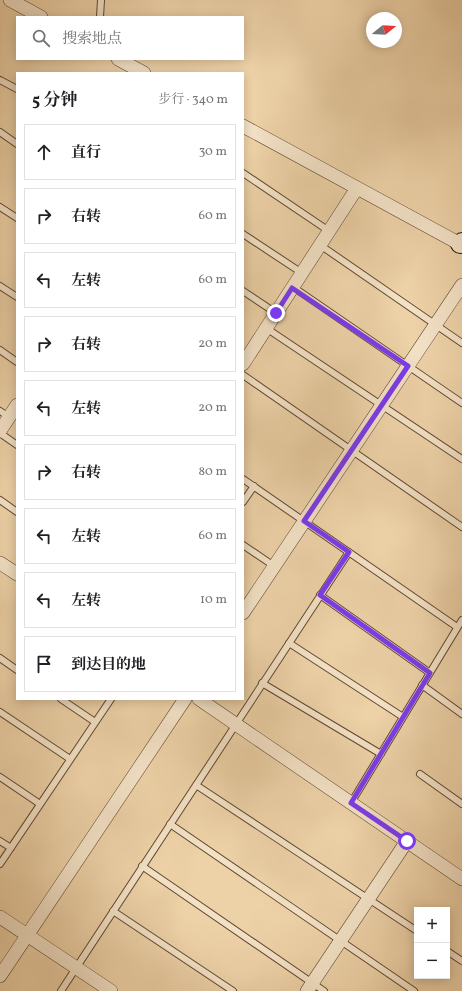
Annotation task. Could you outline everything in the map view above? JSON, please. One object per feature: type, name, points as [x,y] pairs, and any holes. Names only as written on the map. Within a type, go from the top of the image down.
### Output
[{"type":"street","points":[[10,0],[39,16]]},
{"type":"street","points":[[120,60],[142,72]]},
{"type":"street","points":[[244,127],[461,244]]},
{"type":"street","points":[[244,362],[357,188]]},
{"type":"street","points":[[244,609],[462,286]]},
{"type":"street","points":[[0,432],[5,414],[16,406]]},
{"type":"street","points":[[0,563],[16,573]]},
{"type":"street","points":[[0,976],[184,700]]},
{"type":"street","points":[[200,700],[462,879]]},
{"type":"street","points":[[309,987],[407,841]]},
{"type":"street","points":[[0,917],[111,991]]},
{"type":"lane","points":[[100,16],[101,0]]},
{"type":"lane","points":[[0,80],[16,88]]},
{"type":"lane","points":[[0,132],[16,143]]},
{"type":"lane","points":[[244,174],[329,231]]},
{"type":"lane","points":[[0,207],[16,217]]},
{"type":"lane","points":[[244,235],[302,273]]},
{"type":"lane","points":[[320,245],[462,343]]},
{"type":"lane","points":[[0,286],[16,296]]},
{"type":"lane","points":[[292,288],[462,403]]},
{"type":"lane","points":[[244,292],[276,313]]},
{"type":"lane","points":[[266,328],[462,459]]},
{"type":"lane","points":[[0,350],[16,361]]},
{"type":"lane","points":[[244,376],[462,527]]},
{"type":"lane","points":[[0,432],[16,444]]},
{"type":"lane","points":[[244,480],[458,627]]},
{"type":"lane","points":[[244,501],[254,486]]},
{"type":"lane","points":[[0,500],[16,511]]},
{"type":"lane","points":[[244,546],[274,566]]},
{"type":"lane","points":[[60,991],[349,552]]},
{"type":"lane","points":[[320,595],[430,673]]},
{"type":"lane","points":[[351,803],[462,620]]},
{"type":"lane","points":[[289,643],[403,717]]},
{"type":"lane","points":[[0,658],[16,669]]},
{"type":"lane","points":[[262,683],[381,754]]},
{"type":"lane","points":[[422,685],[462,714]]},
{"type":"lane","points":[[62,700],[95,722]]},
{"type":"lane","points":[[0,864],[110,700]]},
{"type":"lane","points":[[0,712],[70,759]]},
{"type":"lane","points":[[420,774],[462,804]]},
{"type":"lane","points":[[0,777],[40,804]]},
{"type":"lane","points":[[196,785],[414,929]]},
{"type":"lane","points":[[170,824],[414,991]]},
{"type":"lane","points":[[0,840],[11,848]]},
{"type":"lane","points":[[142,866],[309,987],[324,991]]},
{"type":"lane","points":[[113,910],[233,991]]},
{"type":"lane","points":[[450,953],[462,961]]},
{"type":"route","points":[[276,313],[292,288],[408,366],[304,521],[349,552],[320,595],[430,673],[351,803],[407,841]]}]
